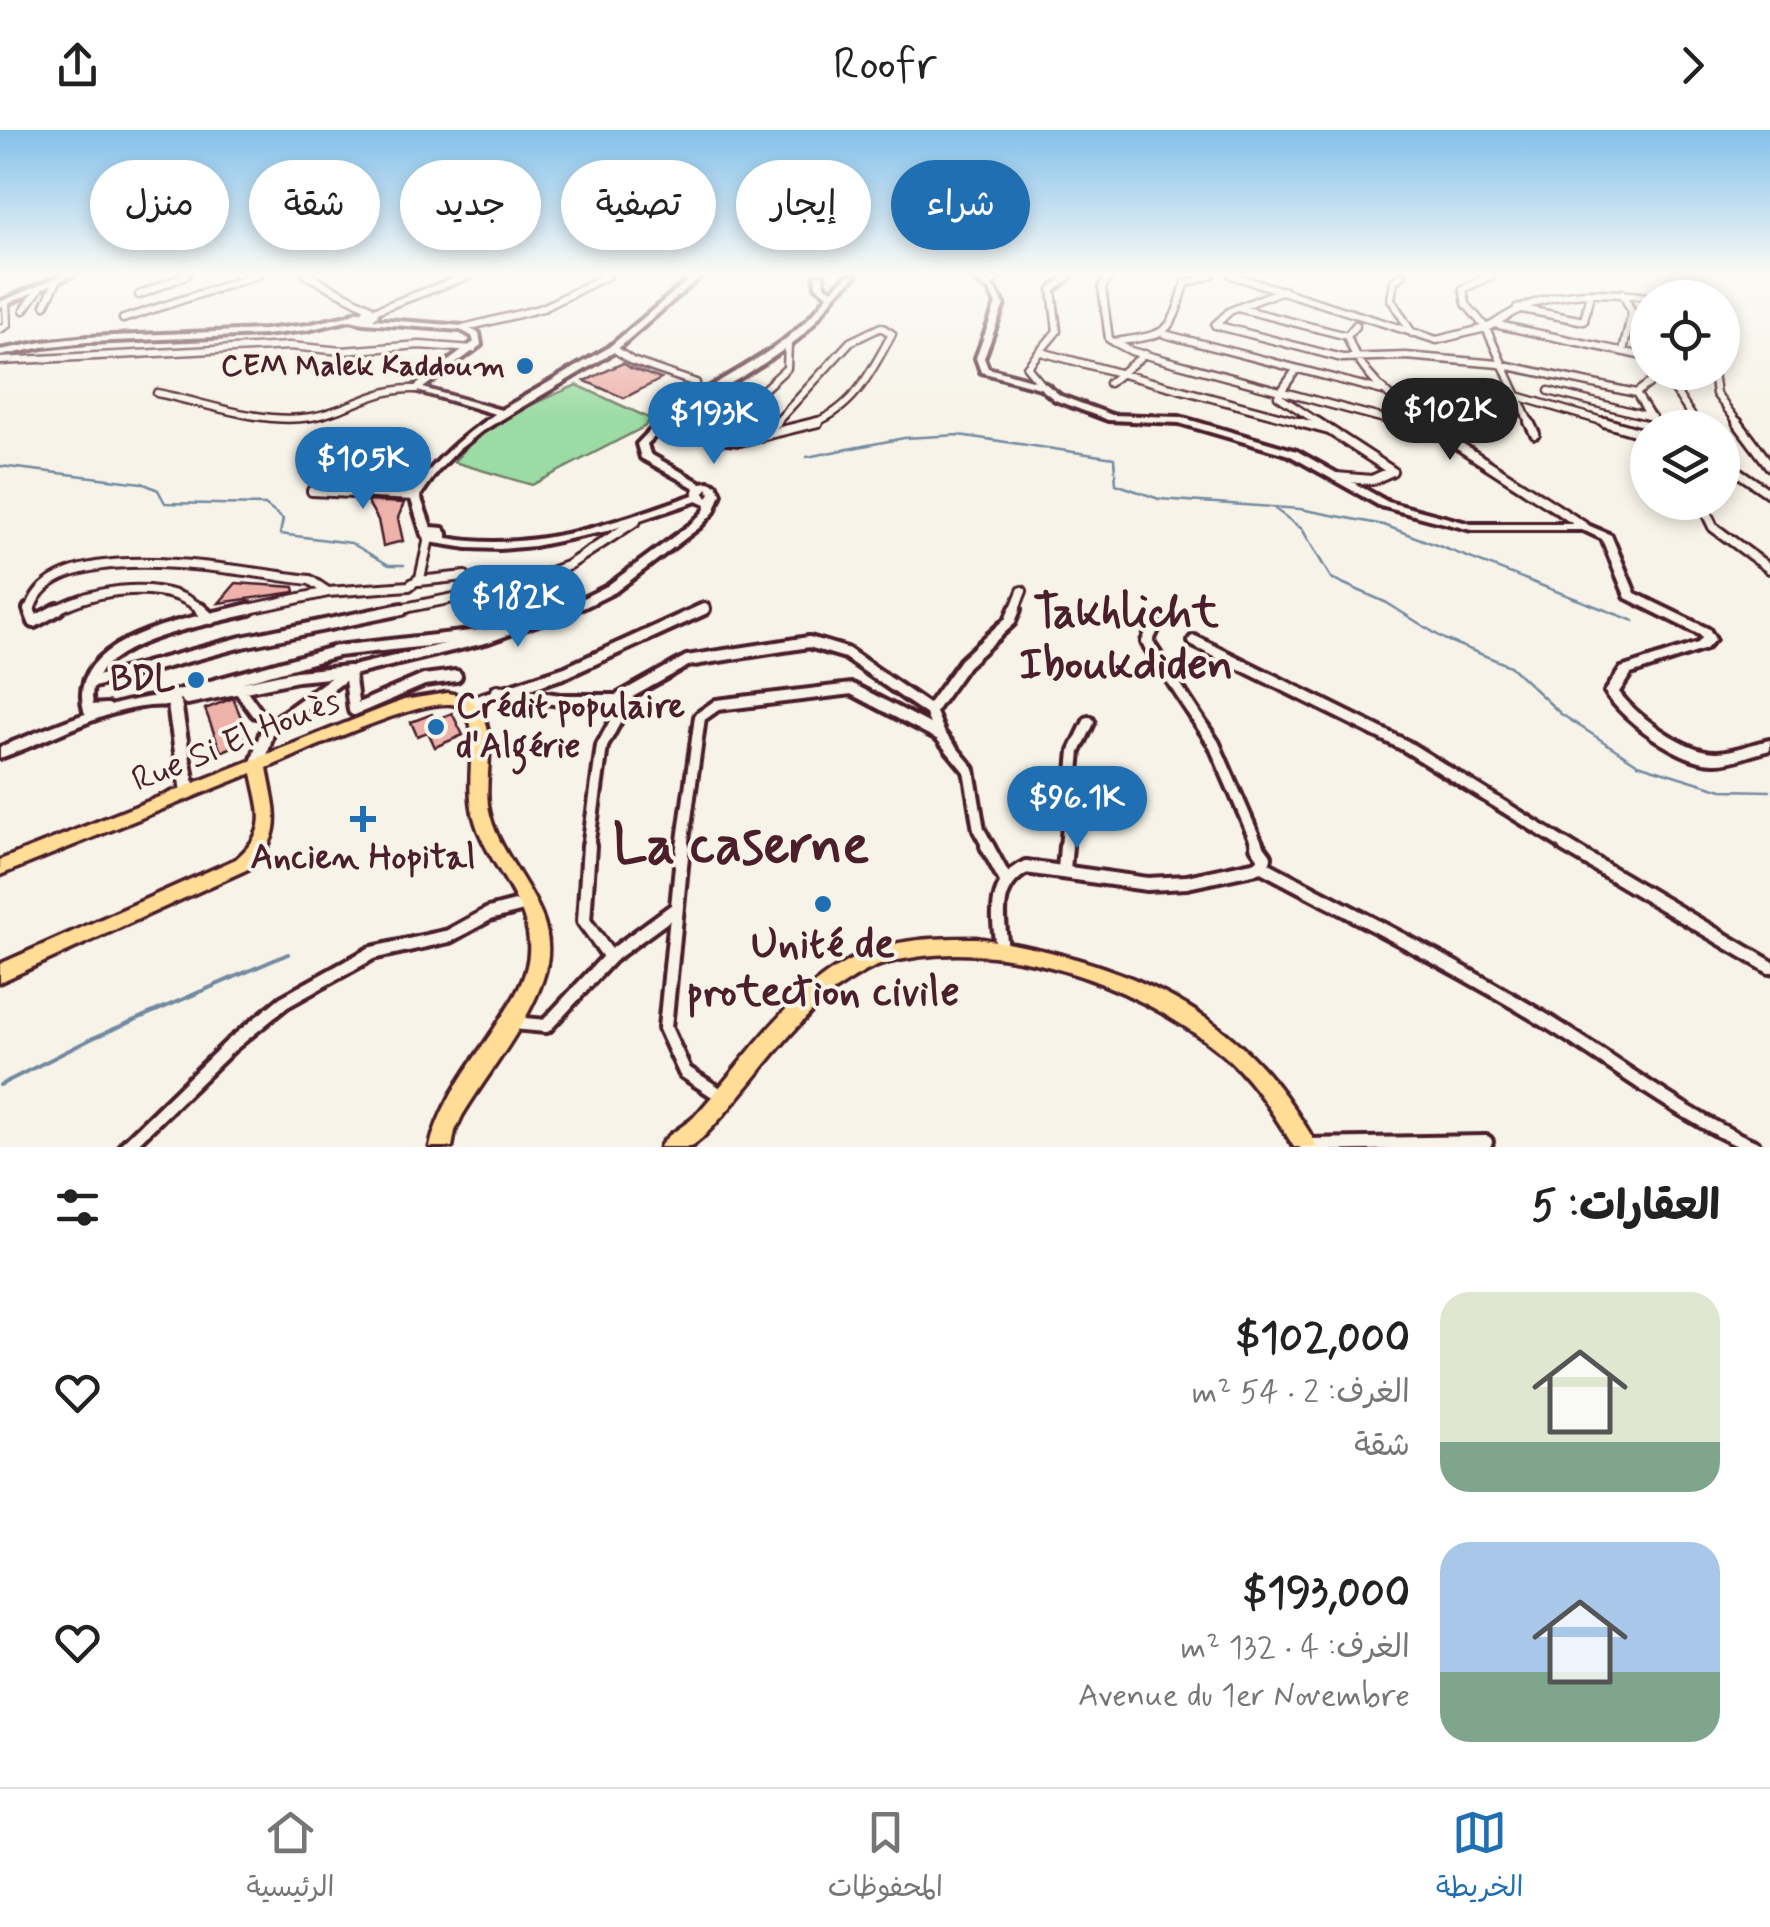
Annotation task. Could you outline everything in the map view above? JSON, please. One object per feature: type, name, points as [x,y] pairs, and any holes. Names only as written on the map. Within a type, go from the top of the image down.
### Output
[{"type":"main road","name":"Rue Si El Houès","points":[[0,868],[408,704],[448,698],[468,704]]},
{"type":"main road","points":[[442,1147],[442,1132],[451,1116],[513,1023],[532,983],[540,952],[527,904],[484,823],[477,779],[478,716],[468,704]]},
{"type":"main road","points":[[0,973],[242,864],[263,848],[269,833],[258,763]]},
{"type":"main road","points":[[671,1147],[700,1127],[804,1005],[848,972],[895,952],[975,946],[1053,958],[1133,989],[1192,1020],[1250,1066],[1306,1146]]},
{"type":"street","points":[[0,353],[99,338],[307,328],[331,322]]},
{"type":"street","points":[[416,389],[478,343],[476,335],[463,328],[422,322]]},
{"type":"street","points":[[463,328],[485,322]]},
{"type":"street","points":[[641,322],[613,348],[549,389],[500,413],[450,449],[415,496],[418,513],[435,536],[488,543],[542,540],[582,536],[636,521],[698,493]]},
{"type":"street","points":[[465,576],[419,581],[406,587],[328,592],[211,618],[121,645],[103,658],[90,682],[86,699],[89,710],[170,701],[238,686],[349,671],[501,634],[611,589],[696,525],[709,512],[714,498],[698,493],[646,456],[642,444],[729,376],[788,343],[806,322]]},
{"type":"street","points":[[994,322],[981,365],[994,374],[1043,386]]},
{"type":"street","points":[[1056,322],[1057,331],[1028,367],[1058,398],[1112,418],[1180,420],[1293,453],[1384,504],[1471,527],[1585,526]]},
{"type":"street","points":[[1107,322],[1109,339],[1145,354],[1421,426]]},
{"type":"street","points":[[1164,334],[1174,322]]},
{"type":"street","points":[[1218,322],[1215,325],[1352,359],[1406,356],[1499,364],[1636,393],[1647,410]]},
{"type":"street","points":[[1294,322],[1347,336]]},
{"type":"street","points":[[1380,322],[1450,340],[1472,329],[1490,326],[1630,353]]},
{"type":"street","points":[[1405,322],[1412,333]]},
{"type":"street","points":[[1486,322],[1499,364],[1508,372],[1535,434]]},
{"type":"street","points":[[1490,326],[1495,322]]},
{"type":"street","points":[[1582,342],[1584,322]]},
{"type":"street","points":[[1623,351],[1627,322]]},
{"type":"street","points":[[1347,336],[1356,325]]},
{"type":"street","points":[[760,437],[786,417],[859,334],[873,328],[891,330],[877,364],[838,414],[823,423],[732,444],[714,439],[742,405],[786,368],[788,343]]},
{"type":"street","points":[[1114,342],[1164,334],[1386,391]]},
{"type":"street","points":[[1347,336],[1352,359],[1421,426],[1607,536],[1630,595],[1705,632],[1710,639],[1702,646],[1626,671],[1612,692],[1617,704],[1652,730],[1712,759],[1770,746]]},
{"type":"street","points":[[0,361],[290,346],[342,351],[420,345],[473,348]]},
{"type":"street","points":[[613,348],[632,361],[696,382]]},
{"type":"street","points":[[1041,352],[1329,430]]},
{"type":"street","points":[[1109,383],[1145,354]]},
{"type":"street","points":[[1279,392],[1296,370]]},
{"type":"street","points":[[157,393],[290,418],[332,411],[377,389],[416,389],[500,413]]},
{"type":"street","points":[[1636,393],[1640,390]]},
{"type":"street","points":[[1715,390],[1770,466]]},
{"type":"street","points":[[1549,391],[1630,411]]},
{"type":"street","points":[[1279,392],[1392,471],[1372,480],[1334,477]]},
{"type":"street","points":[[1517,396],[1630,430]]},
{"type":"street","points":[[1740,473],[1770,494]]},
{"type":"street","points":[[312,491],[415,496]]},
{"type":"street","points":[[435,536],[486,538],[581,530],[698,493]]},
{"type":"street","points":[[1709,520],[1712,527],[1770,569]]},
{"type":"street","points":[[90,682],[242,642],[512,586],[568,566],[636,521]]},
{"type":"street","points":[[419,581],[424,554],[435,536]]},
{"type":"street","points":[[211,618],[189,599],[130,589],[73,601],[34,622],[29,609],[34,599],[67,576],[112,562],[310,580],[328,592]]},
{"type":"street","points":[[930,711],[964,664],[1010,621],[1022,591]]},
{"type":"street","points":[[468,704],[497,690],[566,672],[704,609]]},
{"type":"street","points":[[1156,623],[1147,642],[1167,680],[1222,760],[1250,838],[1265,857],[1262,866]]},
{"type":"street","points":[[170,701],[338,651],[486,631],[501,634]]},
{"type":"street","points":[[1194,641],[1406,746],[1561,844],[1602,864],[1770,967]]},
{"type":"street","points":[[497,690],[560,700],[617,700],[687,661],[809,642],[846,654],[930,711],[940,735],[969,770],[978,830],[1005,879]]},
{"type":"street","points":[[349,671],[354,710],[424,680],[456,676]]},
{"type":"street","points":[[258,763],[267,731],[349,671]]},
{"type":"street","points":[[238,686],[256,712]]},
{"type":"street","points":[[724,1097],[684,1072],[665,1028],[674,910],[700,717],[717,705],[852,689],[940,735]]},
{"type":"street","points":[[610,957],[584,920],[584,881],[602,746],[632,692]]},
{"type":"street","points":[[170,701],[188,792]]},
{"type":"street","points":[[0,754],[130,706]]},
{"type":"street","points":[[1064,870],[1075,752],[1089,722]]},
{"type":"street","points":[[1002,949],[999,888],[1005,879],[1026,867],[1147,884],[1187,882],[1262,866],[1473,978],[1541,1017],[1704,1124],[1754,1147]]},
{"type":"street","points":[[126,1147],[230,1046],[284,1002],[372,954],[448,936],[489,914],[527,904]]},
{"type":"street","points":[[513,1023],[546,1026],[610,957],[674,910]]},
{"type":"street","points":[[1306,1146],[1486,1142]]},
{"type":"green space","points":[[577,385],[651,419],[644,427],[532,485],[454,462],[494,425]]},
{"type":"building","points":[[623,363],[661,379],[624,398],[585,381]]},
{"type":"building","points":[[367,501],[404,503],[398,518],[403,541],[383,546],[378,520]]},
{"type":"building","points":[[236,583],[294,587],[295,592],[219,603]]},
{"type":"building","points":[[233,698],[250,739],[221,752],[205,709]]},
{"type":"building","name":"Crédit populaire d'Algérie","points":[[452,713],[463,735],[435,747],[428,732],[417,736],[411,722],[432,714],[435,720]]},
{"type":"waterway","points":[[807,457],[904,438],[959,435],[1114,458],[1116,484],[1159,499],[1300,509],[1384,525],[1634,621]]},
{"type":"waterway","points":[[0,466],[142,483],[158,490],[165,503],[265,505],[283,519],[280,534],[351,543],[389,565],[404,565]]},
{"type":"waterway","points":[[1275,509],[1302,529],[1331,578],[1387,603],[1444,639],[1510,666],[1561,714],[1638,764],[1722,790],[1770,791]]},
{"type":"waterway","points":[[0,1085],[93,1038],[288,954]]},
{"type":"place","name":"CEM Malek Kaddoum","points":[[525,366]]},
{"type":"place","name":"BDL","points":[[196,680]]},
{"type":"place","name":"Crédit populaire d'Algérie","points":[[436,727]]},
{"type":"place","name":"Ancien Hopital","points":[[363,819]]},
{"type":"place","name":"Unité de protection civile","points":[[823,904]]},
{"type":"district","name":"Takhlicht Iboukdiden","points":[[1126,639]]},
{"type":"district","name":"La caserne","points":[[741,847]]}]
